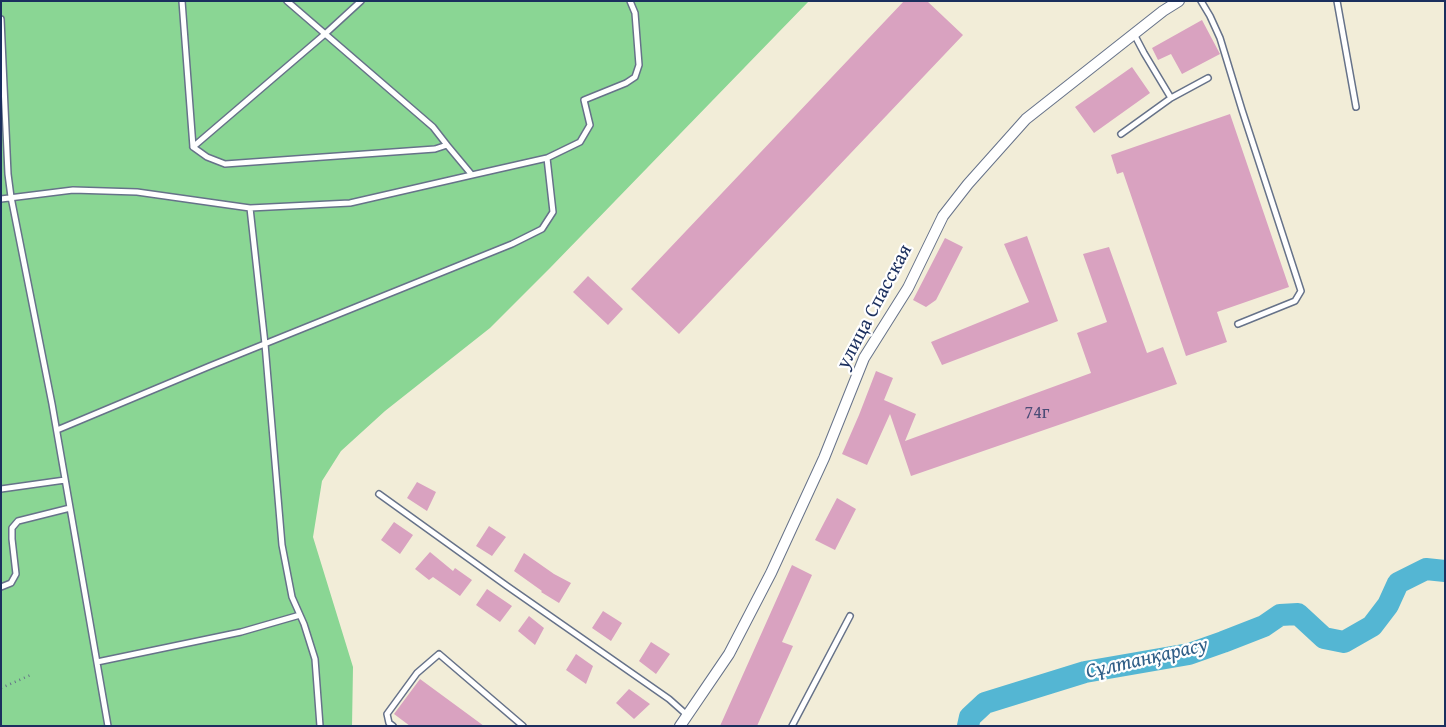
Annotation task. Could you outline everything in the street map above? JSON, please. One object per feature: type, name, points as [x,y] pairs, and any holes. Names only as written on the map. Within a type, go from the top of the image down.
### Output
[{"type":"street","name":"улица Спасская","points":[[680,726],[729,654],[771,573],[824,458],[864,358],[908,288],[942,216],[1026,119],[1163,11],[1179,1]]},
{"type":"lane","points":[[182,1],[193,147]]},
{"type":"lane","points":[[287,1],[433,127],[472,175]]},
{"type":"lane","points":[[193,147],[361,1]]},
{"type":"lane","points":[[1,198],[73,190],[137,192],[250,208],[350,203],[547,158],[580,142],[590,125],[584,100],[626,83],[635,76],[639,65],[638,42],[635,14],[630,1]]},
{"type":"lane","points":[[1202,1],[1220,38],[1301,291],[1295,301],[1238,324]]},
{"type":"lane","points":[[1338,1],[1356,107]]},
{"type":"lane","points":[[1,19],[8,174],[11,197],[57,430],[108,726]]},
{"type":"lane","points":[[1134,34],[1171,98]]},
{"type":"lane","points":[[1121,134],[1171,98],[1208,78]]},
{"type":"lane","points":[[193,147],[207,157],[225,164],[435,149],[447,145]]},
{"type":"lane","points":[[57,430],[512,244],[542,229],[553,212],[547,158]]},
{"type":"lane","points":[[250,208],[265,344],[282,545],[292,597],[315,659],[320,726]]},
{"type":"lane","points":[[1,489],[65,480]]},
{"type":"lane","points":[[379,494],[669,698],[688,716]]},
{"type":"lane","points":[[1,587],[11,583],[16,574],[12,528],[18,521],[70,508]]},
{"type":"lane","points":[[97,662],[241,632],[300,615]]},
{"type":"lane","points":[[792,726],[850,616]]},
{"type":"lane","points":[[393,726],[389,722],[387,714],[417,672],[439,654],[523,726]]},
{"type":"path","points":[[1,688],[33,674]]},
{"type":"green space","points":[[1,1],[809,1],[490,328],[385,411],[341,451],[322,481],[313,537],[353,667],[352,726],[1,726]]},
{"type":"building","points":[[904,1],[927,1],[963,35],[679,334],[631,289]]},
{"type":"building","points":[[1202,20],[1220,54],[1182,74],[1171,54],[1158,60],[1152,48]]},
{"type":"building","points":[[1132,67],[1150,93],[1094,133],[1075,107]]},
{"type":"building","points":[[1230,114],[1289,287],[1217,312],[1227,342],[1186,356],[1123,172],[1117,174],[1111,155]]},
{"type":"building","points":[[1027,236],[1058,321],[942,365],[931,342],[1029,302],[1004,244]]},
{"type":"building","points":[[945,238],[963,247],[936,300],[926,307],[913,300]]},
{"type":"building","points":[[1109,247],[1147,353],[1163,347],[1177,384],[911,476],[890,414],[867,465],[842,454],[876,371],[893,378],[884,400],[916,414],[905,441],[1091,373],[1077,333],[1107,322],[1083,254]]},
{"type":"building","points":[[588,276],[623,309],[608,325],[573,292]]},
{"type":"building","points":[[417,482],[436,492],[427,511],[407,498]]},
{"type":"building","points":[[837,498],[856,509],[835,550],[815,540]]},
{"type":"building","points":[[394,522],[413,535],[400,554],[381,540]]},
{"type":"building","points":[[489,526],[506,537],[492,556],[476,546]]},
{"type":"building","points":[[430,552],[453,571],[455,568],[472,580],[460,596],[433,577],[429,580],[415,569]]},
{"type":"building","points":[[524,553],[554,574],[571,583],[559,603],[514,571]]},
{"type":"building","points":[[792,565],[812,575],[782,642],[793,646],[757,726],[720,726]]},
{"type":"building","points":[[487,589],[512,606],[500,622],[476,605]]},
{"type":"building","points":[[603,611],[622,623],[611,641],[592,628]]},
{"type":"building","points":[[529,616],[544,628],[535,645],[518,631]]},
{"type":"building","points":[[651,642],[670,654],[656,674],[639,661]]},
{"type":"building","points":[[576,654],[593,666],[586,684],[566,670]]},
{"type":"building","points":[[420,679],[484,726],[410,726],[394,714]]},
{"type":"building","points":[[629,689],[650,704],[634,719],[616,703]]},
{"type":"waterway","name":"Сұлтанқарасу","points":[[968,726],[970,717],[985,703],[1085,672],[1189,654],[1264,626],[1280,615],[1298,614],[1324,638],[1344,642],[1372,626],[1388,605],[1398,583],[1426,569],[1445,571]]}]
